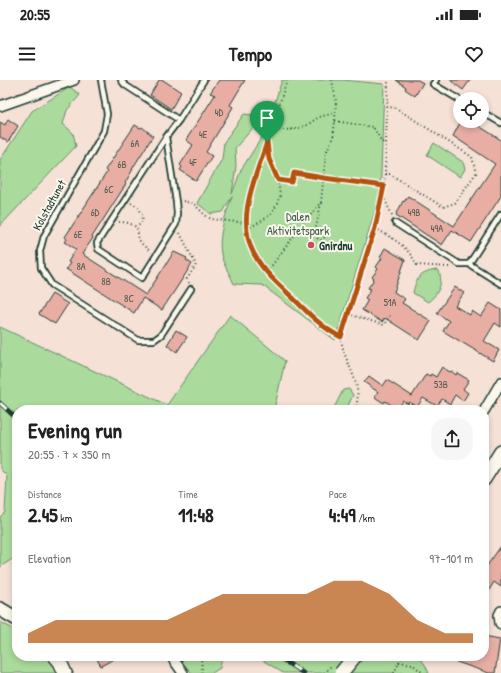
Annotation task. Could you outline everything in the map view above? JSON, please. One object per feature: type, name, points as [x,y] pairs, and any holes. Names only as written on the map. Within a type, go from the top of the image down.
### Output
[{"type":"main road","points":[[489,471],[501,452]]},
{"type":"main road","points":[[0,609],[12,616]]},
{"type":"main road","points":[[59,661],[65,673]]},
{"type":"main road","points":[[341,673],[351,661]]},
{"type":"street","points":[[0,106],[74,80]]},
{"type":"street","points":[[488,405],[501,382]]},
{"type":"street","points":[[501,611],[499,615],[501,624]]},
{"type":"street","points":[[175,661],[183,673]]},
{"type":"lane","name":"Kolstadtunet","points":[[102,80],[107,114],[104,131],[44,236],[40,251],[41,268],[52,284],[138,340],[154,340],[161,335],[191,289]]},
{"type":"lane","points":[[121,80],[124,86],[179,120]]},
{"type":"lane","points":[[166,137],[176,202],[176,224],[142,278],[98,249],[97,243],[166,137],[179,120],[204,80]]},
{"type":"lane","points":[[435,82],[453,95]]},
{"type":"lane","points":[[489,116],[501,123]]},
{"type":"lane","points":[[469,264],[501,214]]},
{"type":"lane","points":[[396,223],[459,264],[469,264],[501,284]]},
{"type":"path","points":[[287,80],[250,194],[246,229],[254,253],[267,273],[300,306],[333,334],[341,337]]},
{"type":"path","points":[[330,232],[321,240],[318,239],[315,233],[321,202],[326,153],[333,137],[335,121],[336,101],[332,80]]},
{"type":"path","points":[[358,405],[358,388],[342,347],[341,337],[375,228],[383,194],[388,80]]},
{"type":"path","points":[[385,174],[390,174],[443,207],[455,203],[476,173],[472,157],[396,108],[388,107]]},
{"type":"path","points":[[271,131],[296,129],[307,125],[319,117],[335,114]]},
{"type":"path","points":[[335,121],[373,127],[382,142],[386,144]]},
{"type":"path","points":[[246,229],[260,222],[271,214],[280,196],[278,180],[269,159],[267,142]]},
{"type":"path","points":[[278,180],[292,182],[294,173],[384,186]]},
{"type":"path","points":[[383,194],[396,223]]},
{"type":"path","points":[[125,199],[142,211],[142,221],[136,227]]},
{"type":"path","points":[[176,202],[185,200],[194,204],[204,215],[211,219],[246,223]]},
{"type":"path","points":[[267,273],[293,236],[321,202]]},
{"type":"path","points":[[112,219],[136,227],[141,244],[157,256]]},
{"type":"path","points":[[176,224],[196,265],[187,279],[191,289]]},
{"type":"path","points":[[375,228],[404,246],[413,256],[417,265],[456,267],[459,264]]},
{"type":"path","points":[[348,314],[384,325],[390,315]]},
{"type":"path","points":[[201,661],[202,673]]},
{"type":"path","points":[[394,673],[399,662],[412,664],[423,673]]},
{"type":"green space","name":"Dalen Aktivitetspark","points":[[282,80],[343,80],[384,84],[379,198],[335,340],[262,285],[234,284],[223,261],[220,245],[224,219],[232,196],[223,212],[211,214],[197,203],[222,159],[224,142],[244,114],[252,115],[254,127],[235,148],[236,166],[232,194],[241,170],[265,132]]},
{"type":"green space","points":[[70,87],[80,95],[67,110],[63,124],[73,133],[76,146],[0,226],[0,160],[32,111]]},
{"type":"green space","points":[[434,143],[463,162],[465,169],[460,177],[427,155]]},
{"type":"green space","points":[[436,270],[439,272],[441,281],[439,289],[428,302],[413,293],[414,288],[417,280],[422,275]]},
{"type":"green space","points":[[230,315],[285,361],[275,405],[167,405]]},
{"type":"green space","points":[[0,327],[167,405],[12,405],[12,559],[0,567],[0,517],[5,512],[7,476],[0,469]]},
{"type":"green space","points":[[349,389],[353,395],[348,405],[336,405],[343,390]]},
{"type":"green space","points":[[0,622],[12,628],[12,661],[58,661],[74,673],[0,673]]},
{"type":"green space","points":[[181,661],[221,661],[220,668],[212,673],[192,673]]},
{"type":"green space","points":[[264,661],[422,661],[429,673],[283,673]]},
{"type":"building","points":[[159,80],[163,80],[181,92],[171,109],[150,95]]},
{"type":"building","points":[[219,80],[245,80],[230,105],[233,107],[206,152],[212,156],[196,181],[180,170],[182,167],[180,165],[193,145],[186,140],[215,95],[210,93]]},
{"type":"building","points":[[396,80],[418,80],[423,83],[415,96]]},
{"type":"building","points":[[450,80],[470,80],[463,90]]},
{"type":"building","points":[[8,119],[18,126],[8,142],[0,137],[0,122],[5,125]]},
{"type":"building","points":[[135,125],[140,128],[142,127],[153,136],[132,169],[125,183],[126,184],[82,254],[146,295],[174,252],[187,258],[186,260],[192,264],[162,310],[143,298],[134,313],[66,269],[70,263],[68,262],[76,249],[65,242],[67,239],[65,237],[107,172],[105,170]]},
{"type":"building","points":[[457,128],[482,128],[501,140],[501,196],[471,242],[452,230],[442,245],[396,215],[403,201],[404,202],[408,196],[454,226],[495,164],[453,136]]},
{"type":"building","points":[[385,248],[405,260],[394,292],[405,299],[402,303],[431,321],[419,340],[385,318],[382,322],[362,310],[368,300],[365,298],[371,289],[368,288],[374,279],[372,277],[378,269],[376,267],[382,258],[380,257]]},
{"type":"building","points":[[455,287],[464,293],[455,306],[470,315],[472,311],[481,317],[490,303],[501,310],[501,327],[495,323],[484,341],[499,350],[493,361],[443,331],[449,321],[437,313]]},
{"type":"building","points":[[52,294],[68,304],[55,324],[39,314]]},
{"type":"building","points":[[176,330],[187,337],[177,352],[167,345]]},
{"type":"building","points":[[442,367],[469,380],[463,389],[468,393],[463,401],[455,395],[450,404],[442,399],[438,405],[435,405],[423,398],[418,405],[414,405],[409,402],[408,404],[403,401],[400,405],[392,405],[385,401],[384,403],[376,398],[375,396],[378,392],[364,382],[369,376],[383,386],[387,380],[412,396],[426,374],[430,376],[431,374],[436,377]]},
{"type":"building","points":[[501,546],[501,587],[494,582],[489,590],[489,563]]},
{"type":"building","points":[[489,637],[500,639],[495,673],[489,673],[454,661],[489,661]]},
{"type":"building","points":[[98,661],[110,661],[101,666]]},
{"type":"railway","points":[[0,403],[12,414]]},
{"type":"railway","points":[[285,661],[303,673]]},
{"type":"place","name":"Gnirdnu","points":[[311,245]]},
{"type":"route","points":[[267,142],[269,159],[278,180],[292,182],[294,173],[384,186],[375,228],[341,337],[333,334],[300,306],[267,273],[254,253],[248,238],[246,223],[250,194],[267,142]]}]
